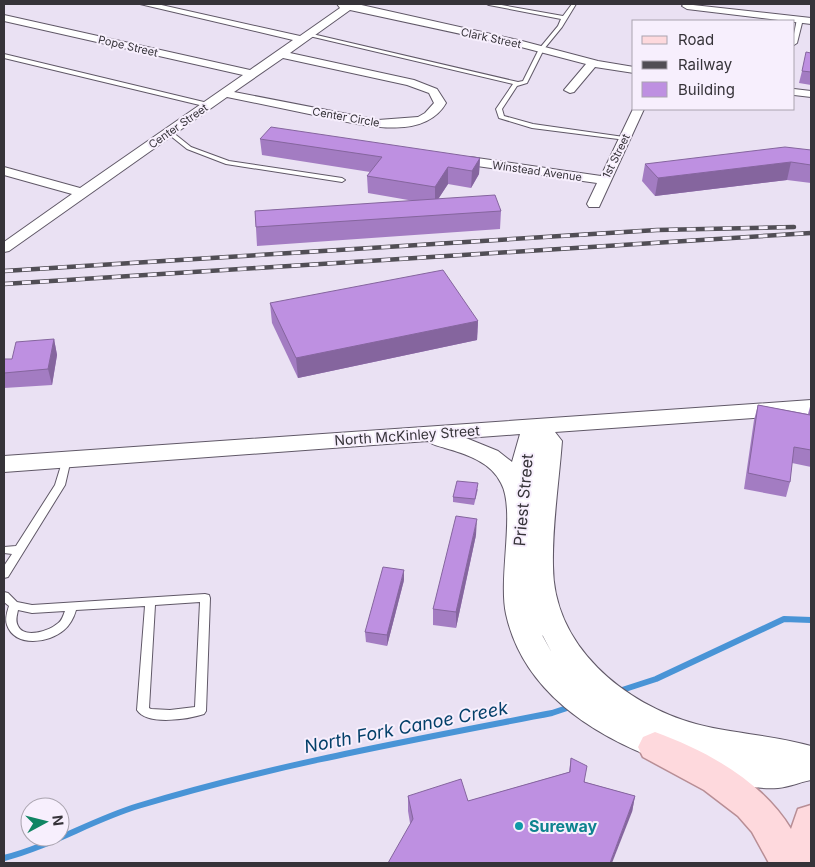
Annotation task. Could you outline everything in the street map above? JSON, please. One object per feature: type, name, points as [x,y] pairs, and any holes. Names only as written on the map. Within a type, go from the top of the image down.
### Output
[{"type":"main road","points":[[648,735],[719,778],[751,802],[767,821],[781,845],[788,863]]},
{"type":"main road","points":[[804,863],[811,821]]},
{"type":"street","points":[[146,4],[305,37]]},
{"type":"street","name":"Clark Street","points":[[333,4],[350,5],[542,49],[593,63],[632,70]]},
{"type":"street","name":"Center Street","points":[[4,248],[350,5]]},
{"type":"street","points":[[686,8],[811,21]]},
{"type":"street","name":"Pope Street","points":[[4,18],[253,74]]},
{"type":"street","name":"Center Circle","points":[[224,93],[378,124],[401,124],[421,119],[435,112],[440,103],[433,91],[410,82],[281,54]]},
{"type":"street","points":[[570,90],[593,63]]},
{"type":"street","points":[[795,92],[811,94]]},
{"type":"street","name":"1st Street","points":[[594,204],[638,110]]},
{"type":"street","name":"Winstead Avenue","points":[[470,161],[604,180]]},
{"type":"street","points":[[4,171],[82,193]]},
{"type":"street","name":"North McKinley Street","points":[[4,464],[811,407]]},
{"type":"street","name":"Priest Street","points":[[559,664],[533,646],[523,625],[518,603],[520,501],[528,441],[536,426],[550,441],[539,586],[559,664],[585,706],[648,735],[734,769],[778,774],[811,766]]},
{"type":"street","points":[[424,434],[477,450],[501,464],[514,480],[520,501]]},
{"type":"street","name":"Priest Street","points":[[648,735],[697,737],[774,750],[811,760]]},
{"type":"lane","points":[[489,4],[564,18]]},
{"type":"lane","points":[[574,4],[542,49],[525,82],[515,85],[499,109],[501,117],[532,126],[624,139]]},
{"type":"lane","points":[[795,39],[800,19]]},
{"type":"lane","points":[[305,37],[519,84]]},
{"type":"lane","points":[[4,56],[208,104]]},
{"type":"lane","points":[[169,132],[189,148],[228,163],[342,180]]},
{"type":"lane","points":[[4,574],[60,485],[67,459]]},
{"type":"lane","points":[[4,550],[18,550]]},
{"type":"lane","points":[[4,596],[14,605],[32,610],[205,598],[200,711],[158,714],[148,713],[143,710],[150,602]]},
{"type":"lane","points":[[14,605],[12,625],[16,632],[24,636],[35,637],[46,635],[61,627],[68,619],[71,608]]},
{"type":"building","points":[[806,52],[811,53],[811,72],[802,71]]},
{"type":"building","points":[[271,127],[480,158],[472,171],[448,167],[435,187],[367,176],[382,157],[260,139]]},
{"type":"building","points":[[785,147],[811,150],[811,165],[791,162],[658,178],[645,164]]},
{"type":"building","points":[[495,195],[501,211],[256,227],[255,211]]},
{"type":"building","points":[[443,270],[478,321],[296,358],[270,303]]},
{"type":"building","points":[[54,339],[48,369],[4,373],[4,359],[12,359],[16,342]]},
{"type":"building","points":[[811,403],[811,450],[794,447],[790,482],[748,473],[758,405],[810,415]]},
{"type":"building","points":[[457,481],[478,483],[475,499],[453,497]]},
{"type":"building","points":[[456,516],[477,519],[456,612],[433,609]]},
{"type":"building","points":[[383,567],[404,570],[387,635],[365,632]]},
{"type":"building","name":"Sureway","points":[[571,758],[587,766],[584,782],[635,796],[610,863],[388,863],[413,819],[408,796],[461,779],[468,801],[570,772]]},
{"type":"waterway","name":"North Fork Canoe Creek","points":[[619,691],[656,679],[784,619],[811,620]]},
{"type":"waterway","name":"North Fork Canoe Creek","points":[[4,858],[38,847],[104,818],[189,791],[396,743],[552,713],[573,706]]},
{"type":"railway","points":[[4,271],[657,230],[794,227]]},
{"type":"railway","points":[[4,284],[811,233]]},
{"type":"place","name":"Sureway","points":[[519,826]]}]
